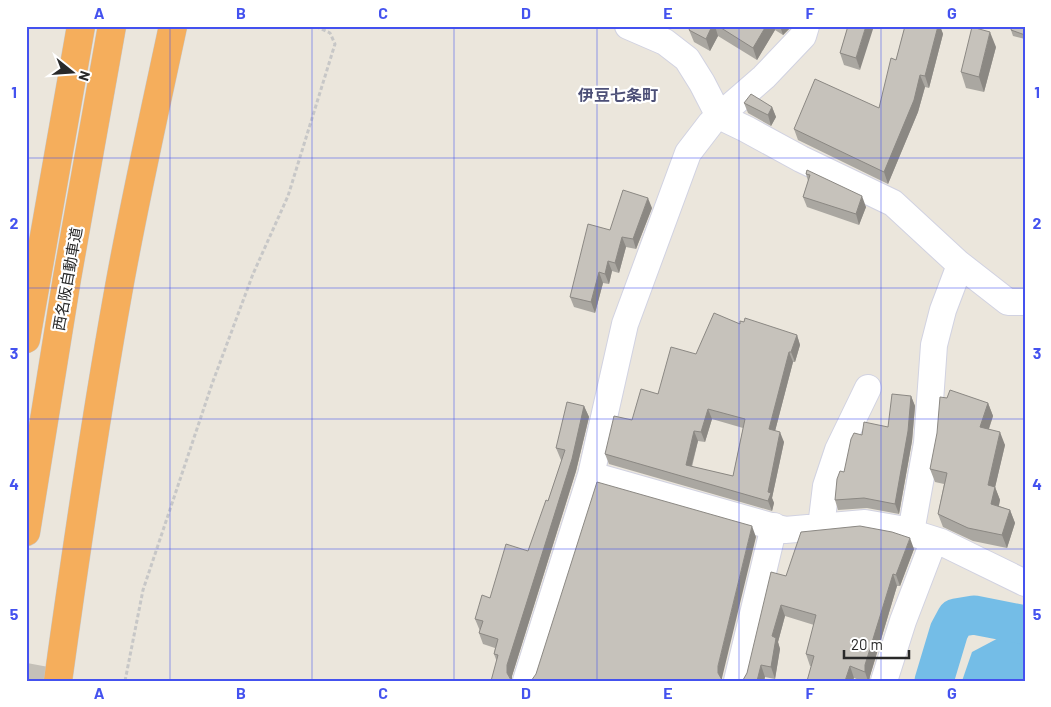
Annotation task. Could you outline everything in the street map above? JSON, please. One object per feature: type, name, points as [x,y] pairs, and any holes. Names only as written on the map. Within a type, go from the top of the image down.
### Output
[{"type":"highway","name":"西名阪自動車道","points":[[26,339],[80,26]]},
{"type":"highway","name":"西名阪自動車道","points":[[26,532],[67,278],[112,26]]},
{"type":"highway","points":[[67,278],[91,183],[123,26]]},
{"type":"highway","points":[[58,681],[76,552],[118,292],[173,26]]},
{"type":"street","points":[[628,26],[665,42],[687,59],[702,82],[719,116],[801,159],[893,203],[960,265],[1008,302],[1025,302]]},
{"type":"street","points":[[526,681],[591,475],[625,324],[688,153],[712,123],[764,77],[804,36],[806,26]]},
{"type":"street","points":[[884,681],[903,621],[923,536],[934,345],[943,310],[960,265]]},
{"type":"street","points":[[821,527],[826,486],[838,450],[868,388]]},
{"type":"street","points":[[591,475],[785,530],[865,523],[900,529],[923,536],[1025,583]]},
{"type":"street","points":[[737,681],[774,526]]},
{"type":"path","points":[[125,681],[144,590],[150,571],[222,356],[252,274],[288,196],[335,44],[330,33],[315,26]]},
{"type":"water","points":[[1006,634],[1025,640],[1025,681],[962,681],[972,652]]},
{"type":"building","points":[[691,26],[712,26],[706,39],[689,30]]},
{"type":"building","points":[[718,26],[766,26],[753,48]]},
{"type":"building","points":[[848,26],[866,26],[856,58],[840,53]]},
{"type":"building","points":[[905,26],[938,26],[925,76],[920,75],[914,100],[884,172],[794,129],[815,79],[879,108],[891,58],[896,60]]},
{"type":"building","points":[[1012,26],[1025,26],[1025,35],[1011,30]]},
{"type":"building","points":[[972,27],[990,32],[979,77],[961,72]]},
{"type":"building","points":[[751,94],[772,107],[768,115],[744,103]]},
{"type":"building","points":[[807,170],[862,196],[856,214],[803,197],[810,175],[806,174]]},
{"type":"building","points":[[623,190],[648,198],[633,239],[622,237],[615,263],[608,261],[605,274],[599,272],[591,302],[570,297],[588,224],[610,230]]},
{"type":"building","points":[[714,313],[740,324],[740,321],[744,322],[745,318],[797,335],[791,352],[789,352],[769,429],[780,432],[768,492],[771,493],[768,501],[605,454],[614,416],[632,420],[641,389],[658,394],[671,347],[696,354]],"holes":[[[708,409],[745,419],[733,476],[686,465],[694,431],[701,432]]]},
{"type":"building","points":[[950,390],[988,403],[980,427],[1000,432],[988,485],[995,487],[991,504],[1010,510],[1002,535],[968,528],[938,514],[947,473],[930,469],[937,433],[940,397],[947,398]]},
{"type":"building","points":[[892,394],[911,396],[908,431],[895,504],[864,498],[835,500],[837,479],[840,471],[844,472],[854,433],[862,435],[864,422],[888,427]]},
{"type":"building","points":[[567,402],[584,406],[572,459],[507,665],[507,673],[513,681],[491,681],[498,655],[494,654],[498,639],[479,633],[483,621],[475,619],[482,595],[490,598],[506,544],[528,551],[546,500],[548,501],[565,450],[556,448]]},
{"type":"building","points":[[597,482],[752,526],[718,666],[718,673],[724,681],[531,681],[536,674]]},
{"type":"building","points":[[860,526],[892,532],[910,538],[896,575],[893,574],[865,665],[865,672],[850,666],[845,681],[807,681],[814,656],[806,654],[816,615],[781,605],[772,636],[776,638],[771,667],[761,665],[757,681],[742,681],[747,673],[771,572],[786,576],[801,532]]},
{"type":"waterway","points":[[934,681],[949,631],[956,618],[974,615],[1025,625]]},
{"type":"tunnel","points":[[26,676],[53,681]]},
{"type":"district","name":"伊豆七条町","points":[[618,95]]}]
